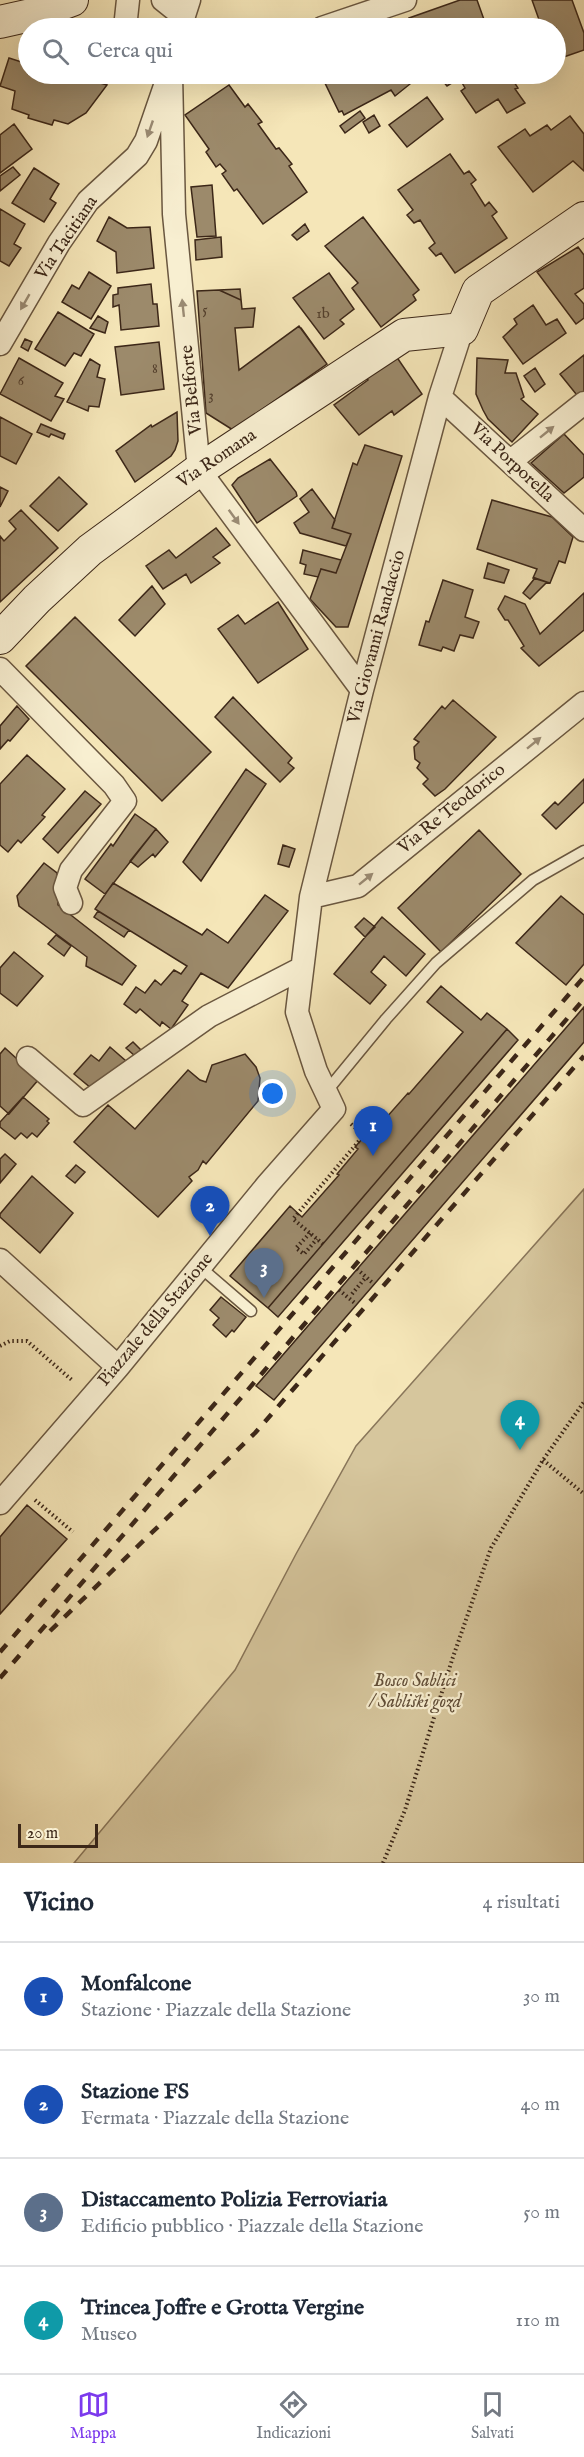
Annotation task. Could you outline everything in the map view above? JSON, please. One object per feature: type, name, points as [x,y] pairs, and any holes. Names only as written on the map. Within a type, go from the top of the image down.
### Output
[{"type":"street","points":[[25,18],[72,0]]},
{"type":"street","points":[[126,18],[128,0]]},
{"type":"street","points":[[163,0],[184,15]]},
{"type":"street","points":[[352,18],[405,0]]},
{"type":"street","name":"Via Tacitiana","points":[[0,344],[59,243],[88,201],[137,156],[146,141],[166,84]]},
{"type":"street","name":"Via Belforte","points":[[170,84],[174,214],[200,470]]},
{"type":"street","name":"Via Giovanni Randaccio","points":[[330,1101],[315,1071],[297,1012],[311,897],[362,690],[440,397],[462,329],[478,291],[584,218]]},
{"type":"street","name":"Via Romana","points":[[0,638],[37,599],[90,550],[200,470],[404,335],[462,329]]},
{"type":"street","name":"Via Porporella","points":[[440,397],[584,530]]},
{"type":"street","points":[[511,461],[584,403]]},
{"type":"street","points":[[200,470],[362,690]]},
{"type":"street","points":[[0,669],[114,785],[125,801],[71,870],[65,888],[71,903]]},
{"type":"street","name":"Via Re Teodorico","points":[[311,897],[358,886],[584,703]]},
{"type":"street","points":[[28,1058],[83,1105],[209,1016],[302,968]]},
{"type":"street","name":"Piazzale della Stazione","points":[[0,1503],[118,1367],[268,1184],[330,1101]]},
{"type":"street","points":[[0,1260],[118,1367]]},
{"type":"lane","points":[[330,1101],[386,1019],[436,963],[533,880],[584,851]]},
{"type":"lane","points":[[200,1267],[251,1311]]},
{"type":"path","points":[[323,1244],[293,1219],[364,1135]]},
{"type":"path","points":[[310,1233],[297,1248],[304,1254],[317,1239]]},
{"type":"path","points":[[357,1269],[374,1284]]},
{"type":"path","points":[[352,1294],[366,1277]]},
{"type":"path","points":[[339,1290],[356,1304]]},
{"type":"path","points":[[0,1346],[10,1341],[27,1341],[92,1398]]},
{"type":"path","points":[[383,1863],[405,1810],[491,1548],[543,1460],[584,1402]]},
{"type":"path","points":[[543,1460],[584,1494]]},
{"type":"path","points":[[17,1483],[73,1532]]},
{"type":"green space","name":"Bosco Sablici / Sabliški gozd","points":[[584,1189],[584,1863],[74,1863],[235,1670],[356,1446]]},
{"type":"building","points":[[460,0],[477,0],[483,18],[409,18]]},
{"type":"building","points":[[532,0],[572,0],[584,33],[584,50],[566,56],[566,18],[538,18]]},
{"type":"building","points":[[9,58],[18,61],[18,84],[107,85],[86,113],[68,124],[54,120],[52,125],[28,118],[29,115],[12,109],[15,91],[0,86]]},
{"type":"building","points":[[325,84],[410,84],[395,96],[391,90],[344,115],[342,111],[339,112]]},
{"type":"building","points":[[463,84],[515,84],[518,88],[515,89],[525,103],[507,113],[498,99],[476,113],[461,91],[465,88]]},
{"type":"building","points":[[229,85],[245,107],[248,104],[262,122],[258,124],[276,149],[279,148],[292,164],[289,166],[307,192],[263,224],[237,189],[234,191],[222,174],[226,171],[220,164],[216,167],[206,152],[209,149],[185,115]]},
{"type":"building","points":[[427,97],[443,119],[407,147],[389,125]]},
{"type":"building","points":[[360,111],[365,118],[345,133],[340,126]]},
{"type":"building","points":[[374,115],[380,126],[369,133],[363,122]]},
{"type":"building","points":[[570,116],[584,134],[584,171],[573,161],[533,192],[498,147],[525,129],[530,136],[547,125],[551,130]]},
{"type":"building","points":[[14,124],[32,149],[0,173],[0,135]]},
{"type":"building","points":[[450,154],[464,174],[469,171],[476,180],[471,184],[485,206],[489,202],[497,212],[492,216],[507,238],[455,273],[441,253],[436,256],[429,248],[435,243],[420,220],[414,223],[407,215],[413,210],[398,190]]},
{"type":"building","points":[[13,167],[20,175],[0,191],[0,176]]},
{"type":"building","points":[[34,168],[59,184],[50,199],[56,203],[44,222],[12,203]]},
{"type":"building","points":[[212,185],[216,236],[197,237],[191,187]]},
{"type":"building","points":[[0,209],[25,224],[14,244],[21,248],[9,266],[0,261]]},
{"type":"building","points":[[109,217],[127,228],[150,227],[154,268],[117,273],[116,252],[97,241]]},
{"type":"building","points":[[363,217],[419,290],[413,295],[416,300],[381,327],[352,288],[358,283],[325,246]]},
{"type":"building","points":[[305,224],[309,231],[297,240],[292,235]]},
{"type":"building","points":[[221,237],[222,257],[196,260],[195,240]]},
{"type":"building","points":[[578,247],[584,255],[584,288],[575,294],[584,304],[584,318],[576,324],[537,272]]},
{"type":"building","points":[[89,272],[111,286],[91,319],[62,302],[72,285],[79,289]]},
{"type":"building","points":[[329,273],[354,309],[340,320],[344,324],[324,339],[293,298]]},
{"type":"building","points":[[151,284],[153,304],[157,304],[159,326],[121,330],[119,305],[113,307],[113,295],[118,294],[118,288]]},
{"type":"building","points":[[240,289],[242,309],[255,308],[253,327],[235,328],[239,370],[298,327],[327,364],[233,430],[206,413],[197,291]]},
{"type":"building","points":[[219,290],[241,300],[242,309],[255,308],[253,327],[235,328],[239,370],[299,326],[327,364],[233,430],[206,413],[197,291]]},
{"type":"building","points":[[533,305],[546,325],[557,319],[566,333],[523,364],[503,337],[517,324],[514,319]]},
{"type":"building","points":[[58,312],[94,334],[81,356],[74,353],[65,366],[35,349]]},
{"type":"building","points":[[98,316],[108,322],[105,333],[90,328]]},
{"type":"building","points":[[25,339],[32,342],[28,351],[21,347]]},
{"type":"building","points":[[159,342],[164,389],[121,395],[115,347]]},
{"type":"building","points":[[584,355],[584,395],[580,399],[560,374]]},
{"type":"building","points":[[396,356],[422,394],[394,415],[392,411],[359,435],[334,405]]},
{"type":"building","points":[[19,358],[63,383],[55,396],[64,399],[51,421],[0,394]]},
{"type":"building","points":[[477,358],[508,360],[505,373],[516,373],[524,397],[521,399],[538,414],[512,442],[488,419],[476,394]]},
{"type":"building","points":[[90,359],[100,365],[97,377],[105,379],[99,407],[89,406],[88,411],[67,402]]},
{"type":"building","points":[[535,368],[545,384],[535,392],[524,376]]},
{"type":"building","points":[[177,412],[178,441],[175,450],[171,456],[135,482],[116,451],[151,425],[152,427]]},
{"type":"building","points":[[0,417],[32,434],[16,464],[0,456]]},
{"type":"building","points":[[41,424],[65,434],[63,439],[37,432]]},
{"type":"building","points":[[564,434],[584,455],[584,477],[564,493],[531,463]]},
{"type":"building","points":[[365,445],[402,456],[348,627],[336,627],[310,599],[321,569],[336,573],[351,534],[332,528],[353,463],[357,465]]},
{"type":"building","points":[[270,459],[297,496],[257,523],[232,485],[238,478]]},
{"type":"building","points":[[59,477],[87,504],[58,531],[30,506]]},
{"type":"building","points":[[0,487],[8,491],[0,507]]},
{"type":"building","points":[[312,489],[335,520],[332,528],[351,534],[346,546],[300,533],[294,523],[309,512],[300,499]]},
{"type":"building","points":[[492,500],[552,517],[573,537],[565,563],[559,561],[550,583],[533,578],[537,569],[477,549]]},
{"type":"building","points":[[21,510],[58,548],[0,602],[0,536],[4,541],[16,529],[9,521]]},
{"type":"building","points":[[216,528],[230,545],[213,557],[220,563],[191,583],[186,574],[163,589],[146,566],[169,550],[176,558]]},
{"type":"building","points":[[303,550],[341,560],[336,573],[321,569],[318,577],[304,574],[306,565],[300,563]]},
{"type":"building","points":[[488,563],[509,570],[504,583],[484,578]]},
{"type":"building","points":[[535,578],[547,582],[530,599],[523,593]]},
{"type":"building","points":[[443,580],[473,590],[465,617],[479,622],[473,638],[460,635],[454,651],[443,647],[441,651],[419,645]]},
{"type":"building","points":[[152,586],[165,604],[135,636],[119,620]]},
{"type":"building","points":[[584,593],[584,630],[539,666],[521,648],[524,646],[508,620],[505,620],[498,609],[505,596],[525,604],[540,634]]},
{"type":"building","points":[[278,602],[308,649],[258,683],[218,629],[238,615],[245,624]]},
{"type":"building","points":[[75,617],[211,752],[162,801],[26,666]]},
{"type":"building","points":[[233,697],[292,758],[288,763],[294,768],[280,782],[215,717]]},
{"type":"building","points":[[453,700],[496,737],[445,789],[435,796],[423,784],[428,779],[417,768],[420,763],[415,759],[414,747],[419,742],[414,739],[442,706],[445,709]]},
{"type":"building","points":[[17,706],[29,719],[0,749],[0,726]]},
{"type":"building","points":[[27,755],[65,789],[42,815],[45,817],[21,843],[18,840],[8,852],[0,845],[0,784]]},
{"type":"building","points":[[246,769],[266,784],[201,881],[183,862]]},
{"type":"building","points":[[584,779],[584,802],[556,829],[542,815],[555,802],[558,805]]},
{"type":"building","points":[[85,791],[101,804],[58,853],[43,839]]},
{"type":"building","points":[[135,814],[156,829],[105,894],[85,879],[111,844],[113,846]]},
{"type":"building","points":[[156,829],[168,842],[155,857],[153,854],[138,867],[130,861]]},
{"type":"building","points":[[479,830],[521,874],[441,952],[398,908]]},
{"type":"building","points":[[283,845],[295,849],[289,867],[278,864]]},
{"type":"building","points":[[44,863],[57,873],[58,905],[136,966],[122,985],[86,966],[87,957],[19,906],[17,896]]},
{"type":"building","points":[[113,883],[202,935],[207,929],[228,943],[265,895],[288,911],[228,988],[201,973],[182,1001],[188,1005],[171,1029],[162,1022],[160,1026],[140,1009],[136,1013],[124,1004],[136,987],[145,993],[155,980],[161,985],[174,970],[181,974],[187,966],[95,909]]},
{"type":"building","points":[[561,896],[584,915],[584,964],[566,985],[516,943]]},
{"type":"building","points":[[98,911],[129,930],[124,937],[94,917]]},
{"type":"building","points":[[382,917],[425,954],[406,976],[384,956],[371,972],[386,985],[370,1004],[334,974]]},
{"type":"building","points":[[364,918],[375,927],[365,937],[355,927]]},
{"type":"building","points":[[56,935],[71,946],[64,956],[48,944]]},
{"type":"building","points":[[14,952],[43,976],[17,1006],[0,993],[0,968]]},
{"type":"building","points":[[441,986],[481,1020],[487,1013],[507,1029],[268,1308],[230,1276],[290,1206],[302,1217],[339,1175],[337,1174],[358,1149],[355,1147],[383,1115],[386,1118],[409,1094],[463,1032],[427,1002]]},
{"type":"building","points":[[584,1007],[584,1042],[274,1400],[256,1386]]},
{"type":"building","points":[[507,1029],[518,1040],[278,1317],[268,1308]]},
{"type":"building","points":[[133,1042],[141,1050],[135,1056],[126,1048]]},
{"type":"building","points":[[110,1047],[126,1061],[91,1088],[74,1074],[91,1055],[99,1061]]},
{"type":"building","points":[[5,1048],[39,1079],[9,1114],[0,1106],[0,1054]]},
{"type":"building","points":[[245,1054],[256,1067],[260,1078],[258,1101],[206,1164],[203,1161],[198,1170],[189,1177],[192,1181],[158,1217],[74,1142],[108,1105],[135,1129],[188,1070],[206,1082],[212,1065]]},
{"type":"building","points":[[23,1097],[49,1119],[47,1121],[49,1123],[37,1137],[32,1133],[27,1138],[21,1133],[15,1139],[0,1127],[0,1122]]},
{"type":"building","points":[[5,1154],[16,1164],[0,1183],[0,1159]]},
{"type":"building","points":[[76,1165],[85,1172],[75,1183],[66,1176]]},
{"type":"building","points":[[32,1176],[73,1213],[40,1253],[0,1217],[0,1214]]},
{"type":"building","points":[[221,1297],[246,1317],[234,1332],[232,1330],[226,1337],[213,1325],[219,1318],[210,1310]]},
{"type":"building","points":[[27,1505],[67,1539],[0,1614],[0,1537]]},
{"type":"railway","points":[[0,1652],[584,977]]},
{"type":"railway","points":[[0,1678],[584,999]]},
{"type":"railway","points":[[50,1631],[255,1433],[584,1056]]},
{"type":"place","name":"Monfalcone","points":[[373,1156]]},
{"type":"place","name":"Stazione FS","points":[[210,1236]]},
{"type":"place","name":"Distaccamento Polizia Ferroviaria","points":[[264,1298]]},
{"type":"place","name":"Trincea Joffre e Grotta Vergine","points":[[520,1450]]}]
